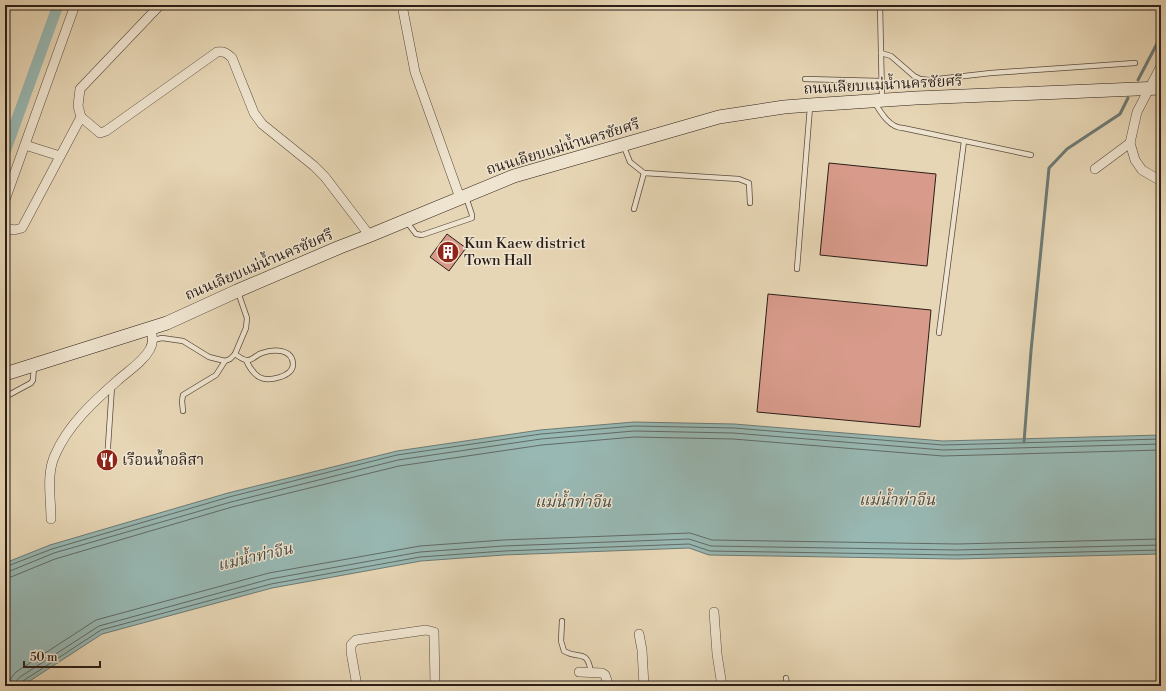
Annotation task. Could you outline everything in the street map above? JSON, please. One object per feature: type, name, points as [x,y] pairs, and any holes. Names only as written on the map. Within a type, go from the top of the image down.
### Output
[{"type":"main road","name":"ถนนเลียบแม่น้ำนครชัยศรี","points":[[5,374],[152,334],[167,323],[237,291],[514,176],[719,117],[784,107],[810,105],[1156,88]]},
{"type":"street","points":[[5,200],[75,5]]},
{"type":"street","points":[[160,5],[80,89],[78,106],[81,117],[100,133],[106,131],[217,52],[223,51],[229,54],[232,58],[254,113],[262,124],[314,166],[370,236]]},
{"type":"street","points":[[402,5],[415,72],[462,197]]},
{"type":"street","points":[[1161,66],[1156,88],[1137,112],[1130,143],[1135,160],[1142,170],[1161,181]]},
{"type":"street","points":[[5,228],[14,230],[22,228],[81,117]]},
{"type":"street","points":[[1095,169],[1130,143]]},
{"type":"street","points":[[25,145],[60,156]]},
{"type":"street","points":[[51,519],[50,476],[51,466],[55,455],[67,434],[81,415],[112,384],[144,358],[150,348],[152,334]]},
{"type":"street","points":[[714,612],[717,654],[722,686]]},
{"type":"street","points":[[357,686],[351,652],[351,645],[356,640],[431,630],[434,632],[435,686]]},
{"type":"street","points":[[639,634],[642,650],[644,686]]},
{"type":"street","points":[[579,672],[597,672],[605,675],[609,686]]},
{"type":"lane","points":[[880,5],[881,81],[878,101],[883,117],[897,128],[1031,154]]},
{"type":"lane","points":[[881,53],[891,56],[914,76],[920,79],[929,80],[991,73],[1135,63]]},
{"type":"lane","points":[[806,80],[881,81]]},
{"type":"lane","points":[[797,269],[810,105]]},
{"type":"lane","points":[[939,333],[964,141]]},
{"type":"lane","points":[[622,144],[630,162],[644,173],[739,179],[749,183],[750,203]]},
{"type":"lane","points":[[634,208],[644,173]]},
{"type":"lane","points":[[405,220],[416,234],[422,235],[472,218],[472,215],[462,197]]},
{"type":"lane","points":[[183,411],[183,395],[216,375],[225,361],[230,359],[235,354],[246,328],[247,318],[237,291]]},
{"type":"lane","points":[[152,334],[162,338],[182,341],[209,357],[225,361]]},
{"type":"lane","points":[[235,354],[246,360],[252,359],[260,353],[280,350],[287,353],[291,358],[293,366],[291,371],[285,375],[264,379],[254,373],[246,360]]},
{"type":"lane","points":[[5,397],[31,383],[33,380],[34,365]]},
{"type":"lane","points":[[107,461],[112,384]]},
{"type":"lane","points":[[562,621],[561,640],[564,650],[584,656],[589,662],[591,672]]},
{"type":"lane","points":[[786,678],[787,686]]},
{"type":"water","name":"แม่น้ำท่าจีน","points":[[634,422],[734,424],[943,441],[1161,435],[1161,554],[957,559],[709,555],[689,548],[504,555],[421,561],[272,588],[102,634],[22,686],[5,686],[5,563],[50,545],[228,493],[397,451],[540,430]]},
{"type":"building","points":[[829,163],[936,174],[927,266],[820,255]]},
{"type":"building","name":"Kun Kaew district Town Hall","points":[[447,234],[466,248],[449,271],[430,257]]},
{"type":"building","points":[[768,294],[931,310],[920,427],[757,412]]},
{"type":"waterway","points":[[5,152],[58,5]]},
{"type":"waterway","points":[[1138,80],[1161,36]]},
{"type":"waterway","points":[[1024,442],[1031,351],[1049,168],[1067,149],[1120,114],[1128,98]]},
{"type":"place","name":"Kun Kaew district Town Hall","points":[[448,252]]},
{"type":"place","name":"เรือนน้ำอลิสา","points":[[107,460]]}]
